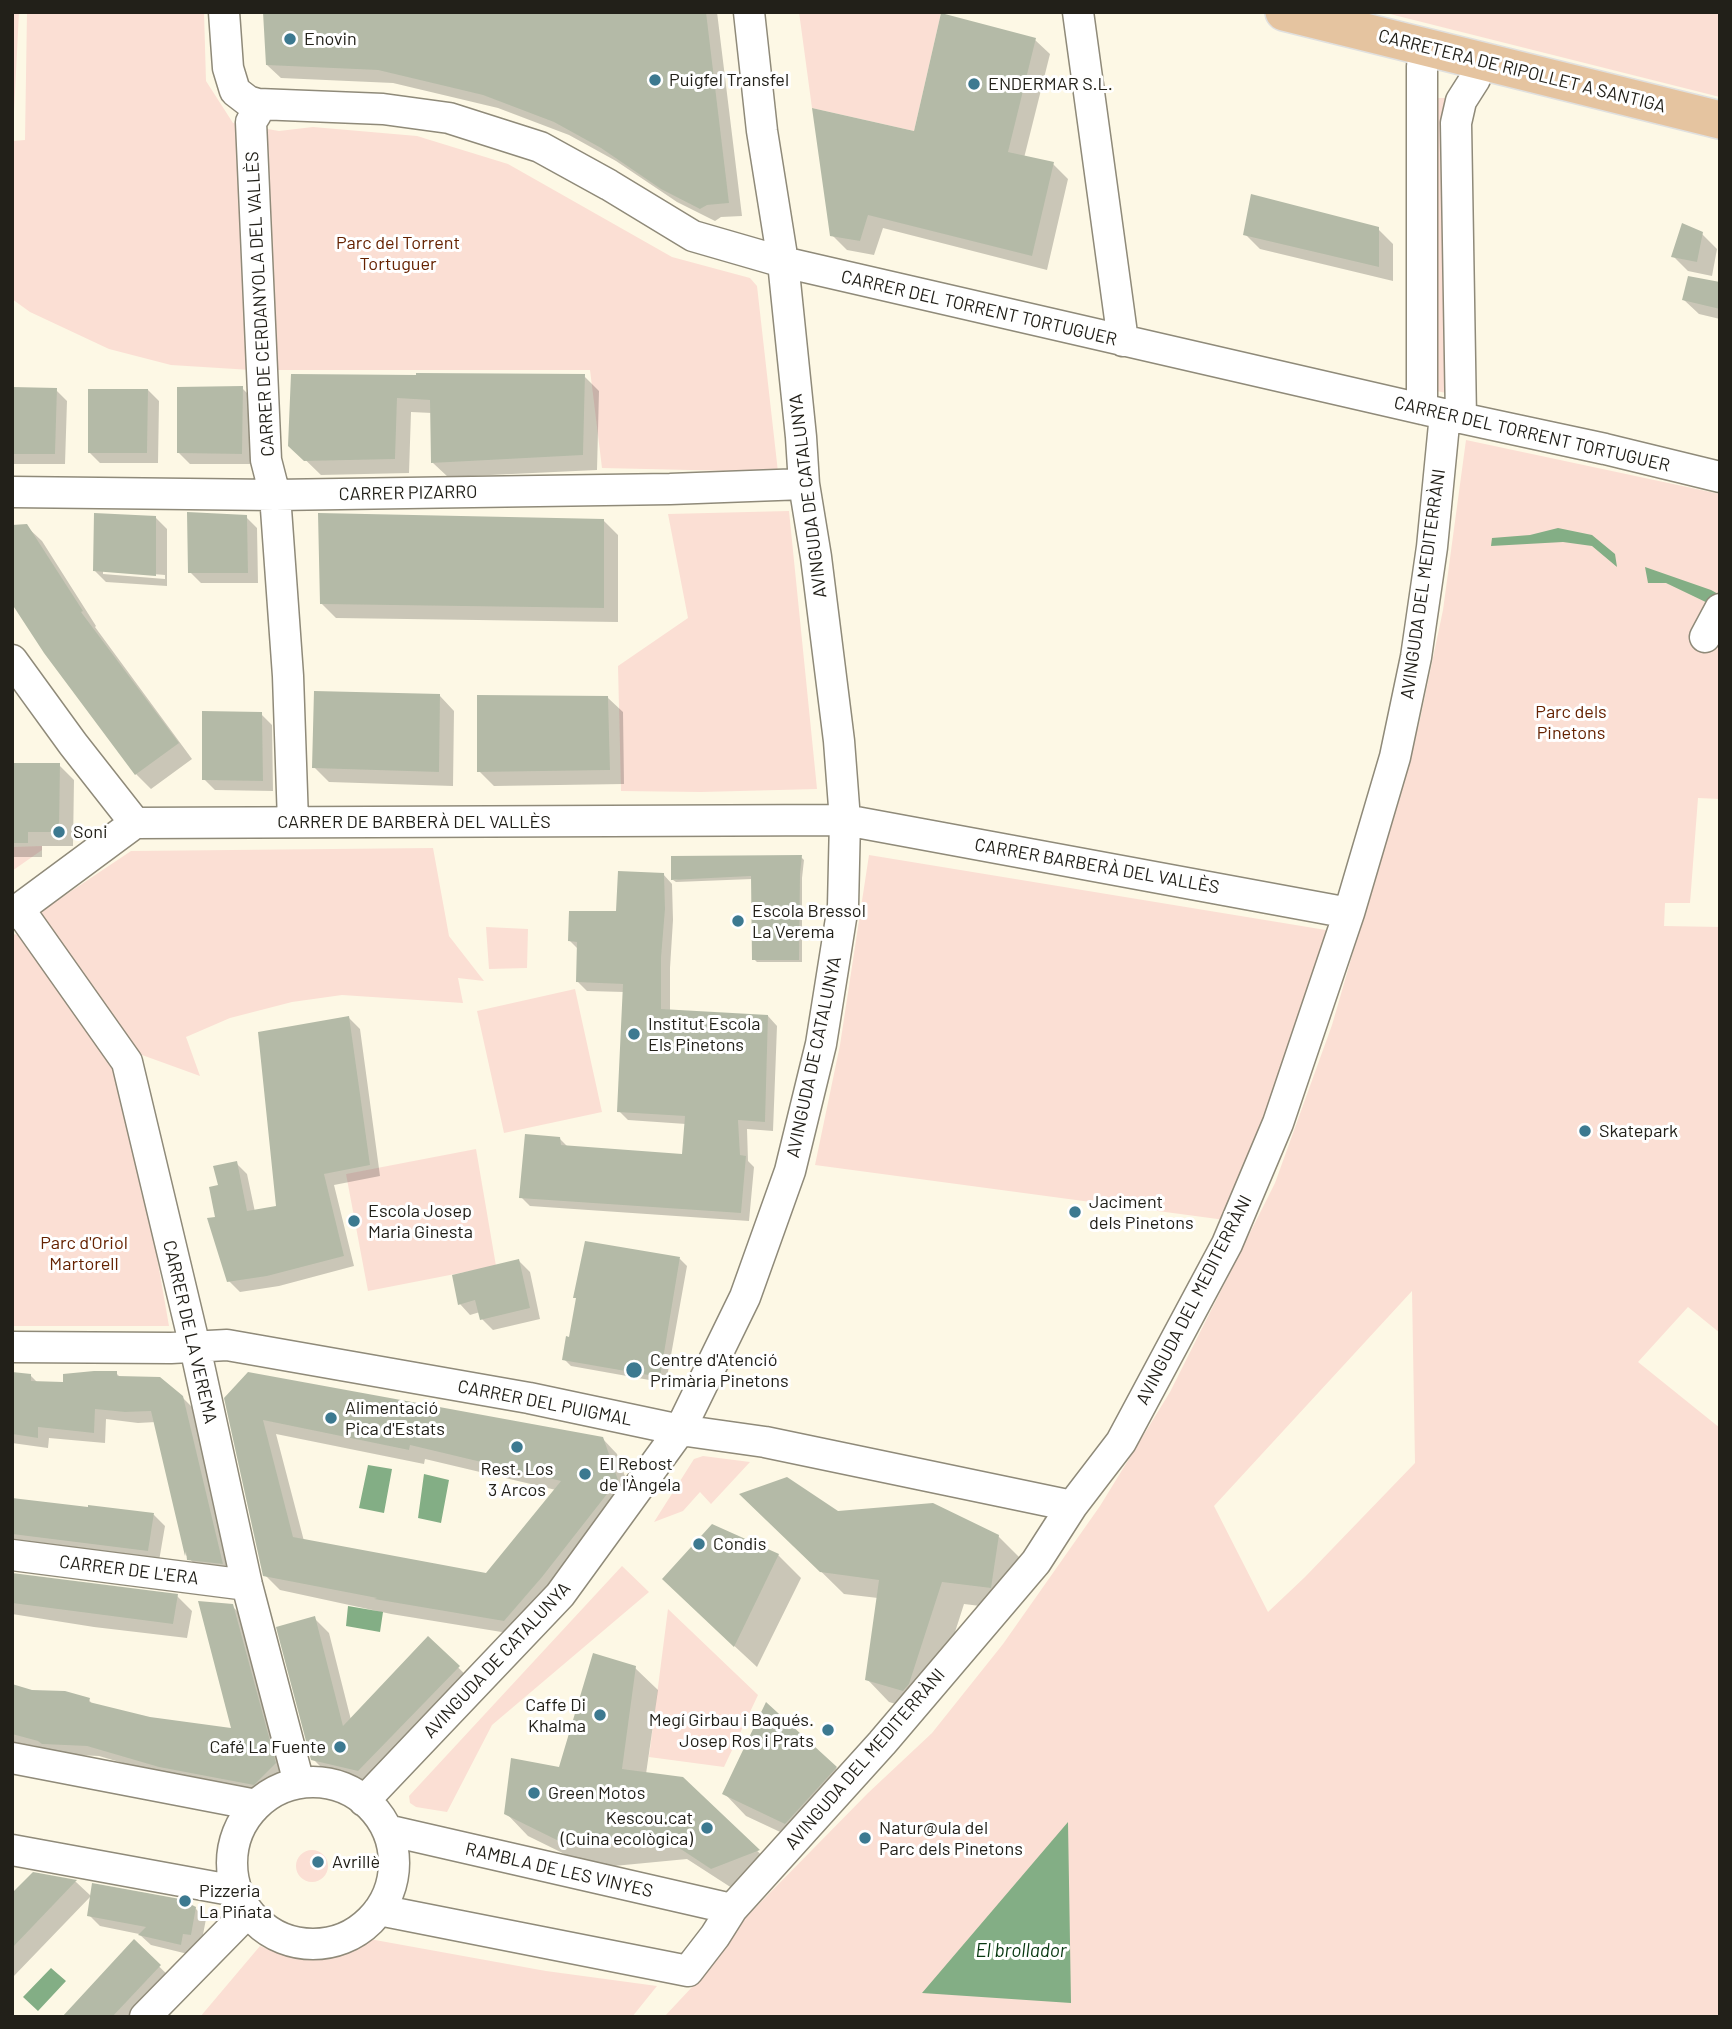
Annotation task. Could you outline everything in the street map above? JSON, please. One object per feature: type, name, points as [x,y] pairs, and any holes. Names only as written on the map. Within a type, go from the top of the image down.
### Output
[{"type":"main road","name":"CARRETERA DE RIPOLLET A SANTIGA","points":[[1284,12],[1720,120]]},
{"type":"street","points":[[224,12],[228,68],[235,91],[248,101],[258,104]]},
{"type":"street","name":"AVINGUDA DE CATALUNYA","points":[[364,1801],[560,1595],[680,1430],[745,1297],[790,1171],[821,1044],[844,906],[845,820],[839,741],[804,484],[783,262],[762,131],[749,12]]},
{"type":"street","points":[[1078,12],[1123,341]]},
{"type":"street","name":"AVINGUDA DEL MEDITERRÀNI","points":[[1422,66],[1443,414]]},
{"type":"street","name":"AVINGUDA DEL MEDITERRÀNI","points":[[379,1910],[688,1970],[732,1909],[881,1743],[1036,1562],[1072,1506],[1121,1442],[1227,1244],[1278,1123],[1349,913],[1395,757],[1416,657],[1432,547],[1443,414],[1456,123],[1461,101],[1475,79]]},
{"type":"street","name":"CARRER DEL TORRENT TORTUGUER","points":[[258,104],[383,109],[449,118],[540,147],[692,236],[783,262],[1720,477]]},
{"type":"street","name":"CARRER DE CERDANYOLA DEL VALLÈS","points":[[258,104],[251,122],[266,460],[275,495],[288,676],[293,822]]},
{"type":"street","name":"CARRER PIZARRO","points":[[12,492],[275,495],[670,489],[804,484]]},
{"type":"street","points":[[1705,637],[1720,609]]},
{"type":"street","points":[[12,660],[135,823],[16,912]]},
{"type":"street","name":"CARRER BARBERÀ DEL VALLÈS","points":[[845,820],[1349,913]]},
{"type":"street","name":"CARRER DE BARBERÀ DEL VALLÈS","points":[[135,823],[845,820]]},
{"type":"street","name":"CARRER DE LA VEREMA","points":[[16,912],[127,1062],[195,1347],[247,1585],[299,1783]]},
{"type":"street","name":"CARRER DEL PUIGMAL","points":[[12,1347],[171,1349],[227,1345],[530,1398],[680,1430],[765,1442],[1072,1506]]},
{"type":"street","name":"CARRER DE L'ERA","points":[[12,1556],[247,1585]]},
{"type":"street","points":[[12,1758],[257,1805]]},
{"type":"street","points":[[299,1783],[322,1783],[344,1789],[364,1801],[377,1814],[387,1830],[393,1850],[389,1891],[379,1910],[368,1923],[354,1933],[323,1944],[289,1941],[260,1925],[242,1901],[232,1862],[233,1848],[242,1825],[257,1805],[269,1795],[299,1783]]},
{"type":"street","name":"RAMBLA DE LES VINYES","points":[[387,1830],[732,1909]]},
{"type":"street","points":[[12,1850],[242,1901]]},
{"type":"street","points":[[145,2017],[242,1901]]},
{"type":"green space","points":[[12,12],[19,12],[13,132],[12,132]]},
{"type":"green space","name":"Parc del Torrent Tortuguer","points":[[27,12],[204,12],[206,81],[233,123],[279,131],[313,127],[417,136],[508,164],[672,257],[750,278],[757,286],[778,472],[602,468],[590,370],[251,370],[171,365],[109,349],[30,312],[12,299],[12,141],[25,140]]},
{"type":"green space","points":[[799,12],[941,13],[914,131],[812,108]]},
{"type":"green space","points":[[1382,12],[1720,12],[1720,97]]},
{"type":"green space","points":[[1433,98],[1450,98],[1452,394],[1436,391]]},
{"type":"green space","name":"Parc dels Pinetons","points":[[1466,440],[1720,494],[1720,799],[1698,798],[1690,903],[1665,903],[1664,926],[1720,927],[1720,1333],[1688,1307],[1638,1362],[1720,1428],[1720,2017],[664,2017],[693,1986],[718,1947],[868,1793],[932,1733],[1003,1644],[1100,1506],[1170,1392],[1275,1183],[1332,1025],[1419,724],[1443,610]],"holes":[[[1412,1291],[1415,1463],[1305,1577],[1268,1612],[1214,1506]]]},
{"type":"green space","points":[[789,511],[817,789],[621,791],[618,666],[688,618],[668,514]]},
{"type":"green space","points":[[42,846],[42,850],[12,871],[12,847]]},
{"type":"green space","points":[[433,848],[449,936],[484,981],[458,978],[463,1003],[342,995],[292,1002],[230,1018],[186,1037],[200,1076],[131,1051],[37,914],[131,851]]},
{"type":"green space","points":[[869,855],[1332,931],[1271,1116],[1225,1220],[815,1165],[840,1045]]},
{"type":"green space","points":[[486,927],[528,929],[527,968],[489,969]]},
{"type":"green space","name":"Parc d'Oriol Martorell","points":[[12,934],[29,936],[124,1075],[141,1192],[149,1212],[169,1326],[12,1326]]},
{"type":"green space","points":[[575,989],[602,1112],[504,1133],[477,1011]]},
{"type":"green space","points":[[476,1149],[496,1266],[368,1291],[346,1174]]},
{"type":"green space","points":[[703,1456],[750,1462],[711,1504],[700,1492],[683,1511],[654,1522],[694,1459]]},
{"type":"green space","points":[[622,1566],[649,1592],[492,1725],[447,1812],[416,1807],[410,1803],[409,1796]]},
{"type":"green space","points":[[668,1609],[758,1695],[724,1767],[649,1757]]},
{"type":"green space","points":[[312,1850],[323,1855],[328,1866],[323,1877],[312,1882],[301,1877],[296,1866],[301,1855]]},
{"type":"green space","points":[[364,1938],[546,1971],[657,1986],[632,2017],[200,2017],[260,1946],[284,1955],[310,1958],[336,1956],[350,1951]]},
{"type":"water","points":[[1558,528],[1592,535],[1615,554],[1617,567],[1592,546],[1563,542],[1491,546],[1492,538],[1530,535]]},
{"type":"water","points":[[1645,567],[1720,595],[1714,606],[1666,583],[1648,583]]},
{"type":"water","points":[[368,1465],[392,1469],[384,1513],[359,1508]]},
{"type":"water","points":[[424,1474],[449,1480],[441,1523],[418,1518]]},
{"type":"water","points":[[348,1606],[383,1612],[380,1632],[346,1626]]},
{"type":"water","name":"El brollador","points":[[1068,1822],[1071,2003],[922,1993]]},
{"type":"water","points":[[51,1968],[66,1981],[38,2011],[23,1997]]},
{"type":"building","points":[[263,12],[706,12],[729,203],[707,205],[700,209],[661,189],[601,148],[554,122],[483,95],[378,70],[266,65]]},
{"type":"building","points":[[941,13],[1036,38],[1008,152],[1054,162],[1032,256],[868,215],[860,241],[830,236],[812,108],[914,131]]},
{"type":"building","points":[[1251,194],[1379,227],[1379,267],[1243,235]]},
{"type":"building","points":[[1682,223],[1703,232],[1697,262],[1671,257]]},
{"type":"building","points":[[1688,276],[1720,282],[1720,309],[1682,300]]},
{"type":"building","points":[[291,374],[585,374],[583,455],[431,463],[430,400],[397,398],[395,459],[304,461],[288,446]]},
{"type":"building","points":[[243,386],[242,454],[177,453],[177,387]]},
{"type":"building","points":[[12,387],[57,388],[55,454],[12,454]]},
{"type":"building","points":[[88,389],[148,389],[147,453],[88,453]]},
{"type":"building","points":[[187,512],[247,515],[248,573],[188,573]]},
{"type":"building","points":[[94,513],[156,516],[156,576],[93,571]]},
{"type":"building","points":[[318,513],[604,519],[604,608],[320,604]]},
{"type":"building","points":[[27,524],[83,611],[81,612],[179,743],[135,775],[44,653],[12,604],[12,525]]},
{"type":"building","points":[[314,691],[440,694],[439,772],[312,768]]},
{"type":"building","points":[[477,695],[608,696],[610,770],[477,772]]},
{"type":"building","points":[[202,711],[262,712],[263,781],[202,780]]},
{"type":"building","points":[[12,763],[60,763],[59,832],[28,832],[28,843],[12,843]]},
{"type":"building","points":[[802,855],[799,960],[752,960],[751,876],[671,880],[671,856]]},
{"type":"building","points":[[618,871],[664,873],[661,1009],[768,1015],[765,1122],[738,1120],[740,1155],[746,1156],[741,1213],[519,1198],[525,1134],[560,1137],[561,1145],[682,1154],[685,1116],[617,1112],[623,984],[576,982],[577,942],[568,941],[569,911],[616,911]]},
{"type":"building","points":[[349,1016],[370,1165],[324,1174],[344,1256],[267,1276],[227,1282],[207,1218],[215,1217],[209,1187],[218,1185],[213,1166],[237,1161],[247,1211],[276,1206],[258,1032]]},
{"type":"building","points":[[585,1241],[680,1257],[660,1377],[562,1360],[566,1336],[569,1337],[576,1298],[573,1298]]},
{"type":"building","points":[[519,1259],[530,1308],[480,1320],[475,1300],[458,1305],[452,1275]]},
{"type":"building","points":[[117,1371],[117,1376],[160,1377],[183,1396],[223,1564],[187,1560],[186,1551],[185,1556],[151,1411],[95,1409],[94,1433],[38,1427],[38,1438],[12,1434],[12,1372],[31,1374],[31,1381],[63,1382],[63,1374]]},
{"type":"building","points":[[248,1372],[603,1437],[618,1480],[504,1621],[374,1599],[377,1598],[263,1576],[224,1398]],"holes":[[[263,1420],[409,1450],[410,1445],[561,1481],[486,1573],[293,1537]]]},
{"type":"building","points":[[787,1477],[838,1511],[933,1503],[999,1535],[991,1588],[942,1582],[909,1684],[903,1691],[865,1680],[879,1580],[820,1572],[739,1494]]},
{"type":"building","points":[[12,1498],[154,1513],[148,1551],[12,1534]]},
{"type":"building","points":[[712,1524],[779,1554],[734,1647],[662,1579]]},
{"type":"building","points":[[12,1573],[178,1594],[173,1624],[12,1603]]},
{"type":"building","points":[[198,1601],[233,1604],[276,1763],[254,1785],[159,1767],[87,1746],[42,1744],[12,1734],[12,1684],[32,1690],[65,1691],[90,1698],[89,1702],[150,1717],[231,1728]]},
{"type":"building","points":[[315,1616],[343,1726],[428,1636],[460,1666],[358,1771],[311,1760],[276,1627]]},
{"type":"building","points":[[593,1653],[636,1666],[622,1769],[683,1777],[760,1850],[711,1869],[664,1838],[569,1846],[504,1814],[511,1758],[559,1767]]},
{"type":"building","points":[[766,1702],[837,1767],[785,1824],[722,1794]]},
{"type":"building","points":[[33,1872],[77,1880],[12,1948],[12,1893]]},
{"type":"building","points":[[92,1883],[180,1899],[196,1907],[191,1935],[183,1934],[181,1945],[138,1935],[146,1927],[87,1916]]},
{"type":"building","points":[[134,1939],[161,1965],[112,2017],[62,2017]]},
{"type":"place","name":"Enovin","points":[[290,39]]},
{"type":"place","name":"Puigfel Transfel","points":[[655,80]]},
{"type":"place","name":"ENDERMAR S.L.","points":[[974,84]]},
{"type":"place","name":"Soni","points":[[59,832]]},
{"type":"place","name":"Escola Bressol La Verema","points":[[738,921]]},
{"type":"place","name":"Institut Escola Els Pinetons","points":[[634,1034]]},
{"type":"place","name":"Skatepark","points":[[1585,1131]]},
{"type":"place","name":"Jaciment dels Pinetons","points":[[1075,1212]]},
{"type":"place","name":"Escola Josep Maria Ginesta","points":[[354,1221]]},
{"type":"place","name":"Centre d'Atenció Primària Pinetons","points":[[634,1370]]},
{"type":"place","name":"Alimentació Pica d'Estats","points":[[331,1418]]},
{"type":"place","name":"Rest. Los 3 Arcos","points":[[517,1447]]},
{"type":"place","name":"El Rebost de l'Àngela","points":[[585,1474]]},
{"type":"place","name":"Condis","points":[[699,1544]]},
{"type":"place","name":"Caffe Di Khalma","points":[[600,1715]]},
{"type":"place","name":"Megí Girbau i Baqués. Josep Ros i Prats","points":[[828,1730]]},
{"type":"place","name":"Café La Fuente","points":[[340,1747]]},
{"type":"place","name":"Green Motos","points":[[534,1793]]},
{"type":"place","name":"Kescou.cat (Cuina ecològica)","points":[[707,1828]]},
{"type":"place","name":"Natur@ula del Parc dels Pinetons","points":[[865,1838]]},
{"type":"place","name":"Avrillè","points":[[318,1862]]},
{"type":"place","name":"Pizzeria La Piñata","points":[[185,1901]]}]
